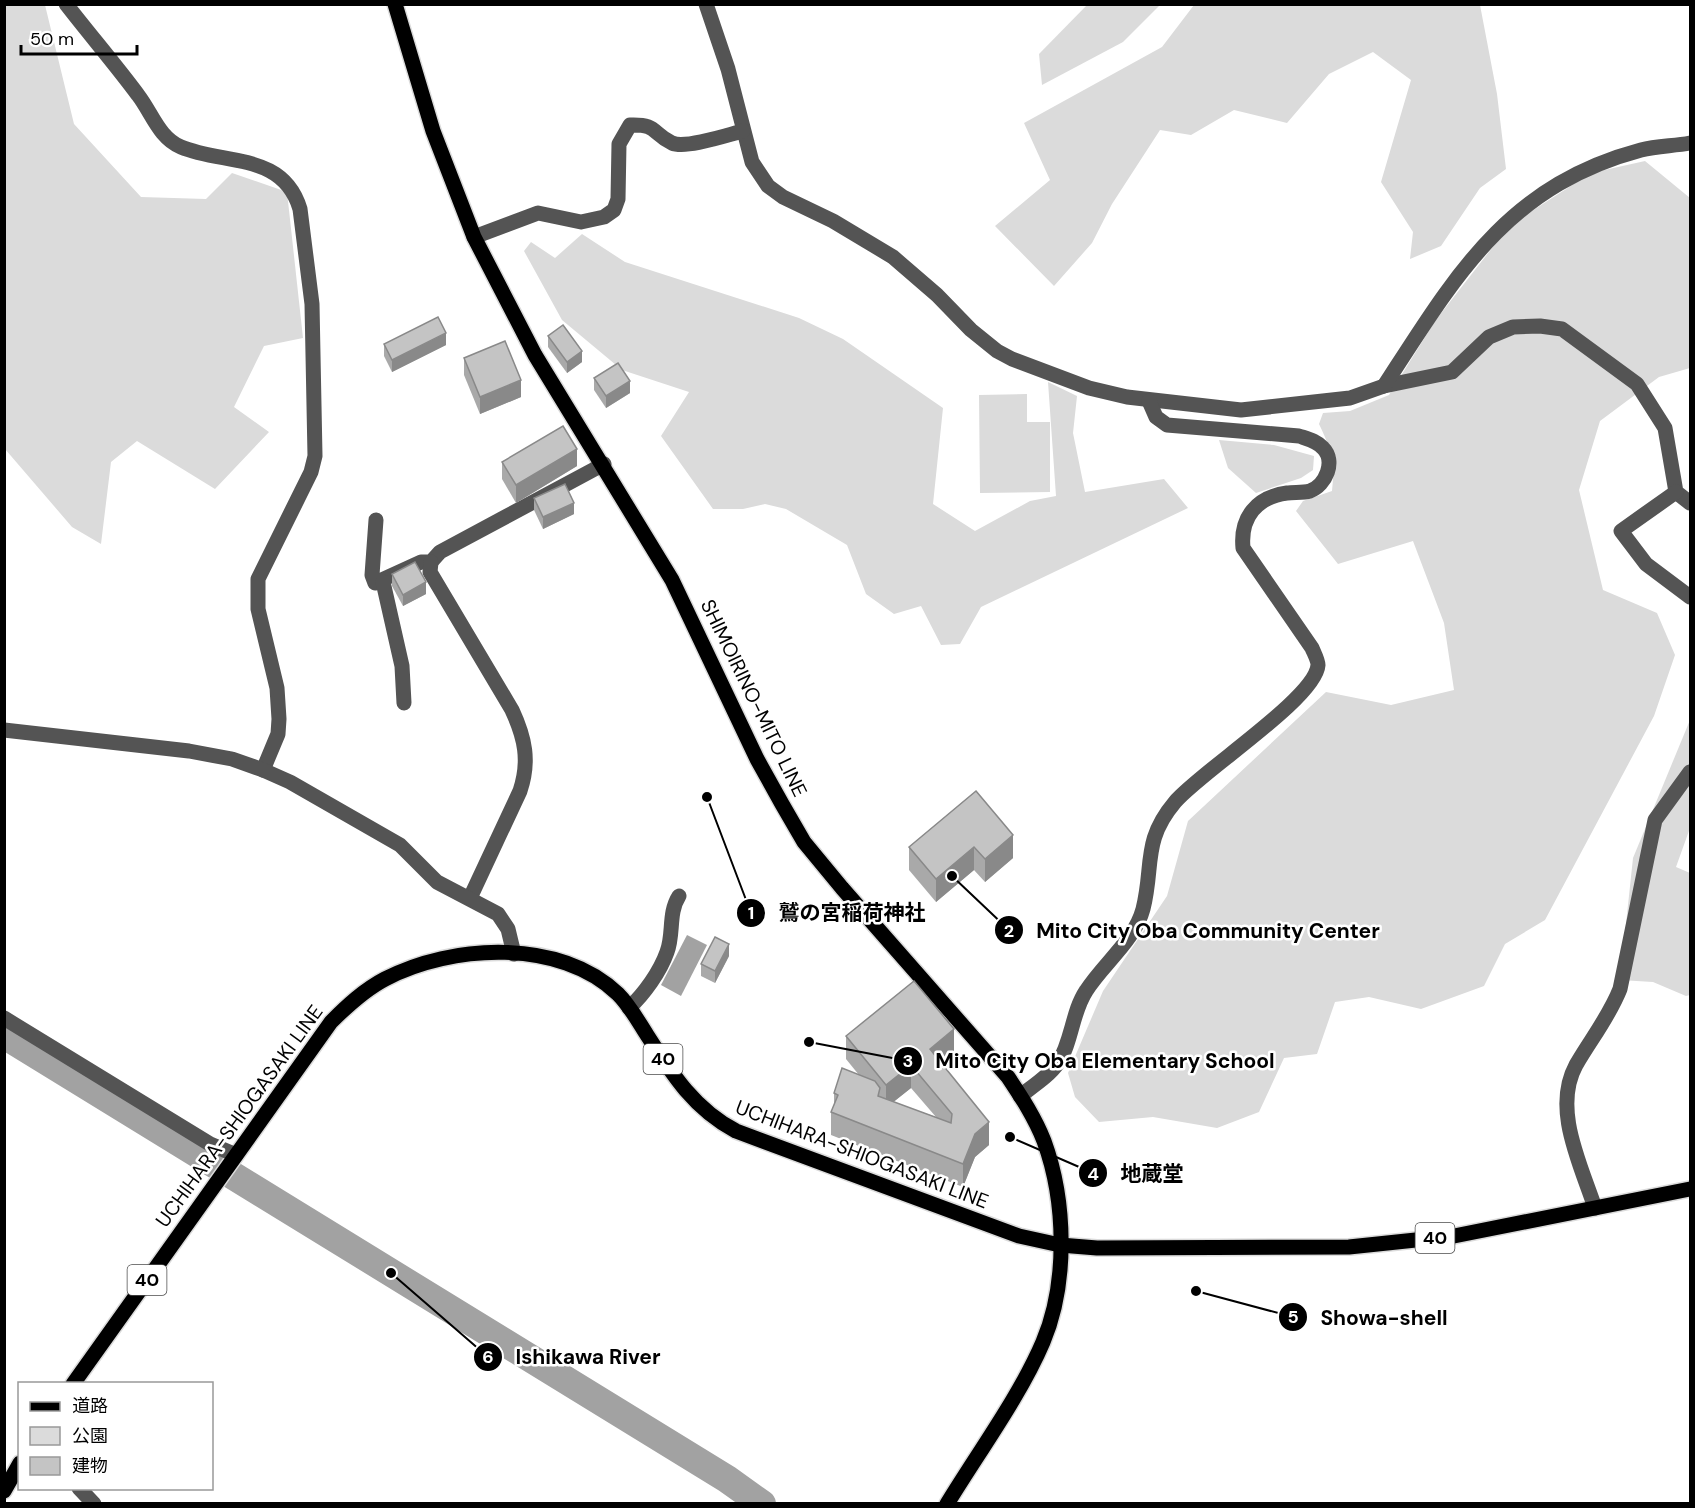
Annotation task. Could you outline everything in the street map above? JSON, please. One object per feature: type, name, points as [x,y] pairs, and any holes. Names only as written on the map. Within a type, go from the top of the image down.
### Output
[{"type":"main road","name":"SHIMOIRINO-MITO LINE","points":[[395,4],[433,131],[474,237],[535,355],[604,465],[689,612],[757,759],[804,842],[994,1059],[1038,1126],[1057,1190],[1060,1245],[1056,1299],[1043,1343],[947,1503]]},
{"type":"main road","name":"UCHIHARA-SHIOGASAKI LINE","points":[[74,1382],[331,1022],[365,991],[384,980],[424,964],[465,955],[514,954],[550,958],[583,970],[618,994],[680,1085],[717,1121],[768,1144],[1019,1236],[1060,1245],[1186,1249],[1349,1247],[1454,1236],[1690,1189]]},
{"type":"main road","points":[[4,1491],[18,1466]]},
{"type":"street","points":[[66,4],[139,96],[168,140],[182,148],[234,159],[276,175],[296,196],[300,209],[312,304],[315,456],[311,472],[258,579],[258,609],[277,688],[279,719],[278,734],[262,770]]},
{"type":"street","points":[[706,4],[728,69],[752,162],[768,186],[783,197],[833,221],[893,257],[997,351],[1089,388],[1149,401],[1241,410],[1279,408],[1350,398],[1384,386],[1452,372],[1489,337],[1513,327],[1540,326],[1562,329],[1636,384],[1665,428],[1676,492],[1690,503]]},
{"type":"street","points":[[474,237],[538,213],[581,222],[609,214],[614,210],[618,200],[619,144],[630,125],[648,124],[673,143],[696,142],[743,131]]},
{"type":"street","points":[[1384,386],[1430,315],[1484,244],[1508,219],[1553,186],[1591,166],[1643,150],[1690,144]]},
{"type":"street","points":[[1020,1096],[1058,1063],[1085,992],[1133,929],[1143,910],[1149,850],[1158,827],[1174,802],[1232,752],[1263,730],[1313,678],[1318,664],[1312,648],[1243,548],[1242,533],[1255,506],[1267,497],[1310,491],[1320,485],[1329,467],[1326,450],[1315,442],[1299,436],[1167,425],[1156,417],[1149,401]]},
{"type":"street","points":[[470,898],[520,791],[524,778],[526,750],[523,733],[512,710],[430,572],[431,562],[440,552],[604,465]]},
{"type":"street","points":[[1676,492],[1621,531],[1646,564],[1690,597]]},
{"type":"street","points":[[376,520],[372,575],[375,584],[421,562],[431,562]]},
{"type":"street","points":[[383,582],[402,666],[404,703]]},
{"type":"street","points":[[4,730],[189,751],[232,759],[290,782],[400,845],[437,882],[498,914],[508,929],[514,954]]},
{"type":"street","points":[[1595,1208],[1569,1129],[1569,1085],[1575,1067],[1612,1010],[1620,989],[1655,820],[1690,772]]},
{"type":"street","points":[[629,1008],[642,996],[667,952],[674,903],[679,896]]},
{"type":"street","points":[[4,1018],[233,1158]]},
{"type":"street","points":[[81,1490],[94,1503]]},
{"type":"green space","points":[[4,5],[45,5],[74,124],[141,197],[206,199],[232,173],[287,192],[303,338],[264,346],[234,407],[269,432],[215,489],[137,441],[111,462],[101,544],[72,527],[5,449]]},
{"type":"green space","points":[[1087,5],[1160,5],[1123,42],[1042,85],[1039,54]]},
{"type":"green space","points":[[1194,5],[1480,5],[1497,94],[1506,169],[1480,188],[1441,246],[1410,259],[1413,232],[1381,182],[1411,80],[1373,52],[1329,74],[1287,123],[1234,110],[1191,135],[1160,130],[1112,204],[1092,243],[1054,286],[995,226],[1050,180],[1024,123],[1162,47]]},
{"type":"green space","points":[[1645,161],[1690,198],[1690,368],[1659,377],[1600,421],[1579,490],[1603,590],[1657,613],[1675,655],[1654,716],[1545,920],[1505,944],[1484,986],[1421,1009],[1369,997],[1335,1002],[1317,1054],[1284,1058],[1259,1112],[1217,1128],[1153,1117],[1099,1122],[1075,1097],[1068,1073],[1103,991],[1167,896],[1188,821],[1326,692],[1391,705],[1454,690],[1444,623],[1413,541],[1338,564],[1296,511],[1303,501],[1332,491],[1331,457],[1319,424],[1323,413],[1350,411],[1389,395],[1435,321],[1510,225],[1591,173]]},
{"type":"green space","points":[[582,234],[625,262],[799,318],[843,339],[943,408],[933,504],[975,531],[1030,501],[1056,496],[1048,382],[1077,396],[1073,433],[1085,492],[1164,479],[1188,508],[981,607],[960,644],[941,645],[921,606],[894,614],[866,594],[847,545],[786,509],[765,504],[743,509],[713,509],[661,436],[689,392],[622,370],[562,320],[524,251],[531,242],[555,258]]},
{"type":"green space","points":[[1027,394],[1027,422],[1050,422],[1050,492],[980,493],[979,395]]},
{"type":"green space","points":[[1219,440],[1274,445],[1314,456],[1313,470],[1301,478],[1256,493],[1228,468]]},
{"type":"green space","points":[[1690,720],[1690,828],[1676,867],[1690,873],[1690,995],[1686,996],[1653,982],[1620,980],[1633,858]]},
{"type":"shaded area","points":[[687,935],[707,945],[681,996],[661,985]]},
{"type":"building","points":[[438,317],[446,333],[392,360],[384,344]]},
{"type":"building","points":[[563,325],[582,351],[567,362],[548,336]]},
{"type":"building","points":[[505,341],[521,380],[480,397],[464,358]]},
{"type":"building","points":[[618,363],[630,381],[606,396],[594,378]]},
{"type":"building","points":[[563,426],[577,449],[516,485],[502,462]]},
{"type":"building","points":[[565,484],[574,503],[543,517],[534,498]]},
{"type":"building","points":[[415,562],[426,582],[403,595],[392,574]]},
{"type":"building","points":[[976,791],[1013,835],[985,859],[974,847],[936,879],[909,847]]},
{"type":"building","points":[[715,937],[729,944],[715,971],[701,964]]},
{"type":"building","points":[[914,981],[954,1029],[930,1049],[989,1122],[975,1134],[963,1164],[831,1112],[838,1095],[834,1093],[842,1068],[875,1081],[880,1088],[878,1096],[951,1123],[952,1114],[911,1065],[886,1085],[846,1036]]},
{"type":"waterway","points":[[4,1035],[727,1479],[762,1504]]},
{"type":"place","name":"鷲の宮稲荷神社","points":[[707,797]]},
{"type":"place","name":"Mito City Oba Community Center","points":[[952,876]]},
{"type":"place","name":"Mito City Oba Elementary School","points":[[809,1042]]},
{"type":"place","name":"地蔵堂","points":[[1010,1137]]},
{"type":"place","name":"Ishikawa River","points":[[391,1273]]},
{"type":"place","name":"Showa-shell","points":[[1196,1291]]}]
